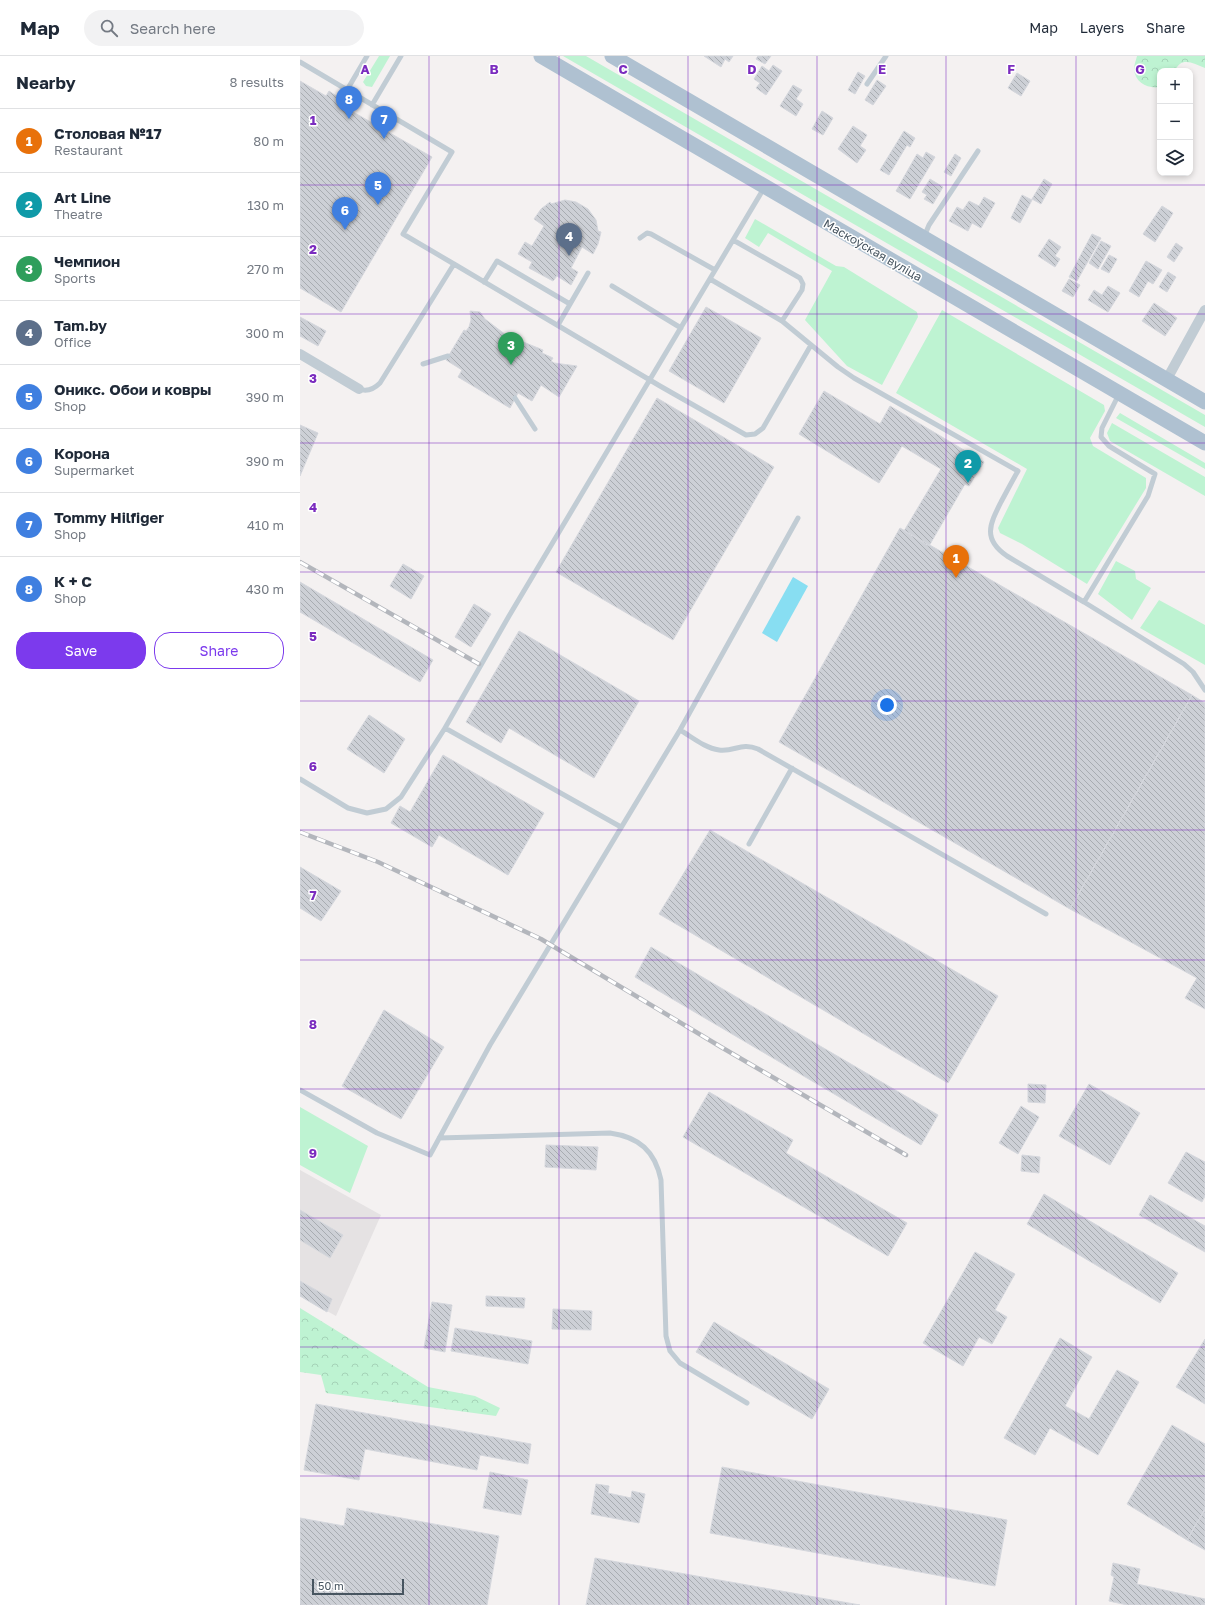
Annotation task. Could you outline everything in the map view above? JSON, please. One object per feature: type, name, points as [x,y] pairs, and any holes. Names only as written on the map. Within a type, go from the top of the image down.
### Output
[{"type":"main road","name":"Маскоўская вуліца","points":[[541,56],[1205,443]]},
{"type":"main road","points":[[612,56],[1205,402]]},
{"type":"street","points":[[1167,379],[1205,310]]},
{"type":"street","points":[[300,354],[359,389]]},
{"type":"lane","points":[[347,90],[367,56]]},
{"type":"lane","points":[[372,104],[401,56]]},
{"type":"lane","points":[[867,84],[886,56]]},
{"type":"lane","points":[[300,62],[452,152],[403,234],[742,433],[755,434],[763,428],[811,345]]},
{"type":"lane","points":[[924,238],[930,225],[978,151]]},
{"type":"lane","points":[[300,779],[348,808],[367,813],[381,810],[394,803],[407,788],[445,728],[509,616],[765,187]]},
{"type":"lane","points":[[640,238],[646,233],[651,234],[715,270]]},
{"type":"lane","points":[[733,240],[797,276],[802,281],[802,290],[782,321]]},
{"type":"lane","points":[[484,282],[497,261],[570,304]]},
{"type":"lane","points":[[359,389],[372,389],[380,383],[454,264]]},
{"type":"lane","points":[[558,325],[588,273]]},
{"type":"lane","points":[[710,279],[782,321],[854,378],[1018,471],[991,523],[990,535],[996,548],[1187,666],[1205,690]]},
{"type":"lane","points":[[612,286],[681,328]]},
{"type":"lane","points":[[423,364],[448,356]]},
{"type":"lane","points":[[1084,602],[1141,508],[1149,492],[1155,474],[1109,446],[1102,436],[1102,428],[1120,393]]},
{"type":"lane","points":[[515,398],[536,429]]},
{"type":"lane","points":[[300,1090],[377,1133],[430,1155],[490,1045],[680,730],[798,518]]},
{"type":"lane","points":[[445,728],[621,827]]},
{"type":"lane","points":[[680,730],[712,748],[727,750],[739,746],[753,747],[1046,914]]},
{"type":"lane","points":[[749,844],[792,768]]},
{"type":"lane","points":[[439,1138],[610,1133],[629,1137],[647,1150],[656,1164],[661,1180],[666,1336],[670,1351],[674,1358],[685,1367],[747,1403]]},
{"type":"shaded area","points":[[300,1170],[381,1215],[336,1316],[300,1296]]},
{"type":"green space","points":[[379,56],[390,56],[372,87],[366,86],[363,82]]},
{"type":"green space","points":[[563,56],[586,56],[1205,415],[1205,427]]},
{"type":"green space","points":[[1137,56],[1205,56],[1205,68],[1192,63],[1184,62],[1177,68],[1157,68],[1157,87],[1151,87],[1143,84],[1137,78],[1134,67]]},
{"type":"green space","points":[[755,219],[836,266],[844,267],[917,312],[918,317],[882,385],[847,366],[805,320],[832,271],[768,233],[759,247],[745,238]]},
{"type":"green space","points":[[942,310],[1104,405],[1105,411],[1090,438],[1093,446],[1146,478],[1146,488],[1087,584],[1022,544],[1000,533],[998,528],[1027,469],[896,393]]},
{"type":"green space","points":[[1120,413],[1205,463],[1205,469],[1116,418]]},
{"type":"green space","points":[[1112,423],[1205,477],[1205,496],[1110,441],[1107,433]]},
{"type":"green space","points":[[1116,561],[1135,571],[1136,579],[1151,588],[1132,620],[1098,594]]},
{"type":"green space","points":[[1159,600],[1205,625],[1205,665],[1140,628]]},
{"type":"green space","points":[[300,1107],[368,1146],[350,1193],[300,1165]]},
{"type":"green space","points":[[300,1308],[428,1387],[475,1396],[500,1408],[496,1416],[326,1393],[321,1375],[300,1372]]},
{"type":"water","points":[[793,577],[808,586],[777,642],[762,633]]},
{"type":"building","points":[[704,56],[733,56],[729,62],[725,59],[721,67]]},
{"type":"building","points":[[758,56],[771,56],[765,64],[756,59]]},
{"type":"building","points":[[773,65],[782,71],[766,95],[756,88],[760,83],[754,79],[762,66],[769,71]]},
{"type":"building","points":[[858,72],[865,76],[855,94],[848,90]]},
{"type":"building","points":[[1017,73],[1030,81],[1021,96],[1008,88]]},
{"type":"building","points":[[877,80],[886,86],[873,105],[865,100]]},
{"type":"building","points":[[300,81],[326,96],[329,91],[349,103],[346,108],[432,157],[341,312],[300,288]]},
{"type":"building","points":[[793,85],[802,90],[796,99],[803,104],[796,116],[780,106]]},
{"type":"building","points":[[822,111],[833,118],[823,135],[812,129]]},
{"type":"building","points":[[853,126],[867,135],[860,146],[866,150],[857,163],[838,149]]},
{"type":"building","points":[[904,131],[915,138],[910,147],[907,145],[889,175],[880,170]]},
{"type":"building","points":[[926,152],[935,157],[910,199],[896,191],[917,154],[923,158]]},
{"type":"building","points":[[955,154],[961,158],[951,176],[944,172]]},
{"type":"building","points":[[930,179],[943,187],[933,204],[924,199],[927,195],[922,192]]},
{"type":"building","points":[[1044,179],[1052,184],[1041,204],[1032,199]]},
{"type":"building","points":[[1022,195],[1032,200],[1020,223],[1011,218]]},
{"type":"building","points":[[984,197],[995,203],[981,228],[972,223],[968,231],[949,221],[957,207],[963,210],[969,201],[979,206]]},
{"type":"building","points":[[565,200],[576,202],[588,209],[596,220],[598,231],[601,232],[598,244],[593,254],[582,247],[571,268],[578,272],[571,285],[557,276],[553,281],[529,268],[532,262],[518,254],[525,242],[532,246],[544,226],[534,219],[541,209],[550,202],[551,204]]},
{"type":"building","points":[[1162,206],[1173,213],[1155,242],[1143,234]]},
{"type":"building","points":[[1092,234],[1101,238],[1077,281],[1069,277]]},
{"type":"building","points":[[1049,239],[1061,247],[1055,256],[1060,259],[1055,267],[1038,256]]},
{"type":"building","points":[[1101,241],[1111,246],[1098,269],[1089,263]]},
{"type":"building","points":[[1176,243],[1183,248],[1174,262],[1167,257]]},
{"type":"building","points":[[1109,255],[1117,259],[1109,273],[1101,269]]},
{"type":"building","points":[[1146,261],[1162,270],[1153,284],[1148,281],[1139,297],[1129,291]]},
{"type":"building","points":[[1168,272],[1176,277],[1167,292],[1159,287]]},
{"type":"building","points":[[1069,279],[1080,285],[1073,297],[1062,291]]},
{"type":"building","points":[[1108,286],[1120,293],[1108,312],[1088,300],[1094,290],[1102,295]]},
{"type":"building","points":[[1154,303],[1177,318],[1165,336],[1142,321]]},
{"type":"building","points":[[706,307],[761,338],[724,403],[669,371]]},
{"type":"building","points":[[470,311],[480,312],[485,319],[506,335],[543,350],[542,353],[553,358],[551,361],[554,363],[577,366],[559,397],[541,385],[532,401],[518,393],[510,408],[458,377],[462,370],[446,360],[464,330],[466,331],[469,327],[471,320]]},
{"type":"building","points":[[300,317],[326,331],[318,346],[300,336]]},
{"type":"building","points":[[824,391],[880,424],[890,406],[984,462],[969,486],[965,484],[929,546],[904,531],[941,469],[902,446],[879,483],[799,434]]},
{"type":"building","points":[[657,398],[774,467],[673,640],[556,572]]},
{"type":"building","points":[[300,425],[318,433],[300,476]]},
{"type":"building","points":[[900,528],[1192,695],[1070,909],[779,742]]},
{"type":"building","points":[[403,564],[424,576],[411,599],[390,586]]},
{"type":"building","points":[[300,582],[433,660],[420,682],[300,612]]},
{"type":"building","points":[[474,604],[491,614],[471,647],[455,637]]},
{"type":"building","points":[[519,631],[639,701],[594,778],[509,728],[501,743],[466,722]]},
{"type":"building","points":[[1192,695],[1205,703],[1205,1009],[1185,998],[1197,978],[1070,909]]},
{"type":"building","points":[[369,715],[405,739],[384,773],[347,749]]},
{"type":"building","points":[[443,755],[544,813],[508,875],[439,835],[432,847],[391,823],[400,806],[410,812]]},
{"type":"building","points":[[710,830],[998,996],[948,1083],[659,914]]},
{"type":"building","points":[[300,867],[341,891],[321,921],[300,908]]},
{"type":"building","points":[[651,947],[938,1115],[921,1145],[635,977]]},
{"type":"building","points":[[384,1010],[444,1047],[401,1119],[342,1086]]},
{"type":"building","points":[[1028,1084],[1046,1085],[1045,1103],[1028,1102]]},
{"type":"building","points":[[1089,1084],[1140,1113],[1110,1165],[1059,1136]]},
{"type":"building","points":[[709,1092],[793,1140],[786,1153],[907,1223],[888,1256],[683,1137]]},
{"type":"building","points":[[1021,1106],[1039,1117],[1018,1154],[999,1143]]},
{"type":"building","points":[[546,1145],[598,1147],[596,1170],[545,1167]]},
{"type":"building","points":[[1186,1152],[1205,1162],[1205,1196],[1202,1202],[1168,1183]]},
{"type":"building","points":[[1022,1155],[1040,1157],[1039,1173],[1021,1171]]},
{"type":"building","points":[[1044,1194],[1178,1273],[1160,1303],[1027,1224]]},
{"type":"building","points":[[1150,1195],[1205,1226],[1205,1252],[1139,1215]]},
{"type":"building","points":[[300,1210],[343,1235],[330,1258],[300,1240]]},
{"type":"building","points":[[975,1252],[1015,1274],[995,1310],[1007,1317],[992,1344],[979,1337],[963,1366],[923,1343]]},
{"type":"building","points":[[300,1281],[332,1299],[327,1312],[300,1296]]},
{"type":"building","points":[[486,1296],[525,1298],[524,1308],[486,1306]]},
{"type":"building","points":[[432,1302],[452,1305],[445,1352],[424,1348]]},
{"type":"building","points":[[553,1309],[592,1311],[591,1330],[552,1329]]},
{"type":"building","points":[[714,1322],[829,1389],[812,1419],[696,1352]]},
{"type":"building","points":[[455,1328],[532,1341],[528,1364],[451,1351]]},
{"type":"building","points":[[1060,1338],[1092,1357],[1065,1406],[1089,1419],[1117,1370],[1139,1382],[1098,1455],[1050,1428],[1035,1455],[1004,1438]]},
{"type":"building","points":[[1205,1339],[1205,1404],[1176,1387]]},
{"type":"building","points":[[316,1404],[531,1444],[528,1464],[480,1455],[477,1470],[365,1449],[359,1480],[304,1470]]},
{"type":"building","points":[[1172,1425],[1205,1444],[1205,1509],[1187,1540],[1127,1504]]},
{"type":"building","points":[[722,1467],[1007,1520],[995,1586],[710,1533]]},
{"type":"building","points":[[490,1472],[528,1480],[521,1515],[483,1508]]},
{"type":"building","points":[[596,1484],[609,1486],[608,1493],[631,1498],[632,1491],[645,1494],[639,1523],[591,1514]]},
{"type":"building","points":[[347,1508],[499,1536],[487,1605],[300,1605],[300,1518],[344,1526]]},
{"type":"building","points":[[1205,1509],[1205,1550],[1187,1540]]},
{"type":"building","points":[[595,1558],[860,1605],[586,1605]]},
{"type":"building","points":[[1113,1563],[1140,1569],[1137,1584],[1205,1599],[1205,1605],[1127,1605],[1109,1601],[1114,1577],[1111,1575]]},
{"type":"railway","points":[[300,562],[479,664]]},
{"type":"railway","points":[[300,832],[378,862],[541,939],[721,1047],[906,1155]]},
{"type":"place","name":"К + С","points":[[349,119]]},
{"type":"place","name":"Tommy Hilfiger","points":[[384,139]]},
{"type":"place","name":"Оникс. Обои и ковры","points":[[378,205]]},
{"type":"place","name":"Корона","points":[[345,230]]},
{"type":"place","name":"Tam.by","points":[[569,256]]},
{"type":"place","name":"Чемпион","points":[[511,365]]},
{"type":"place","name":"Art Line","points":[[968,483]]},
{"type":"place","name":"Столовая №17","points":[[956,578]]}]
